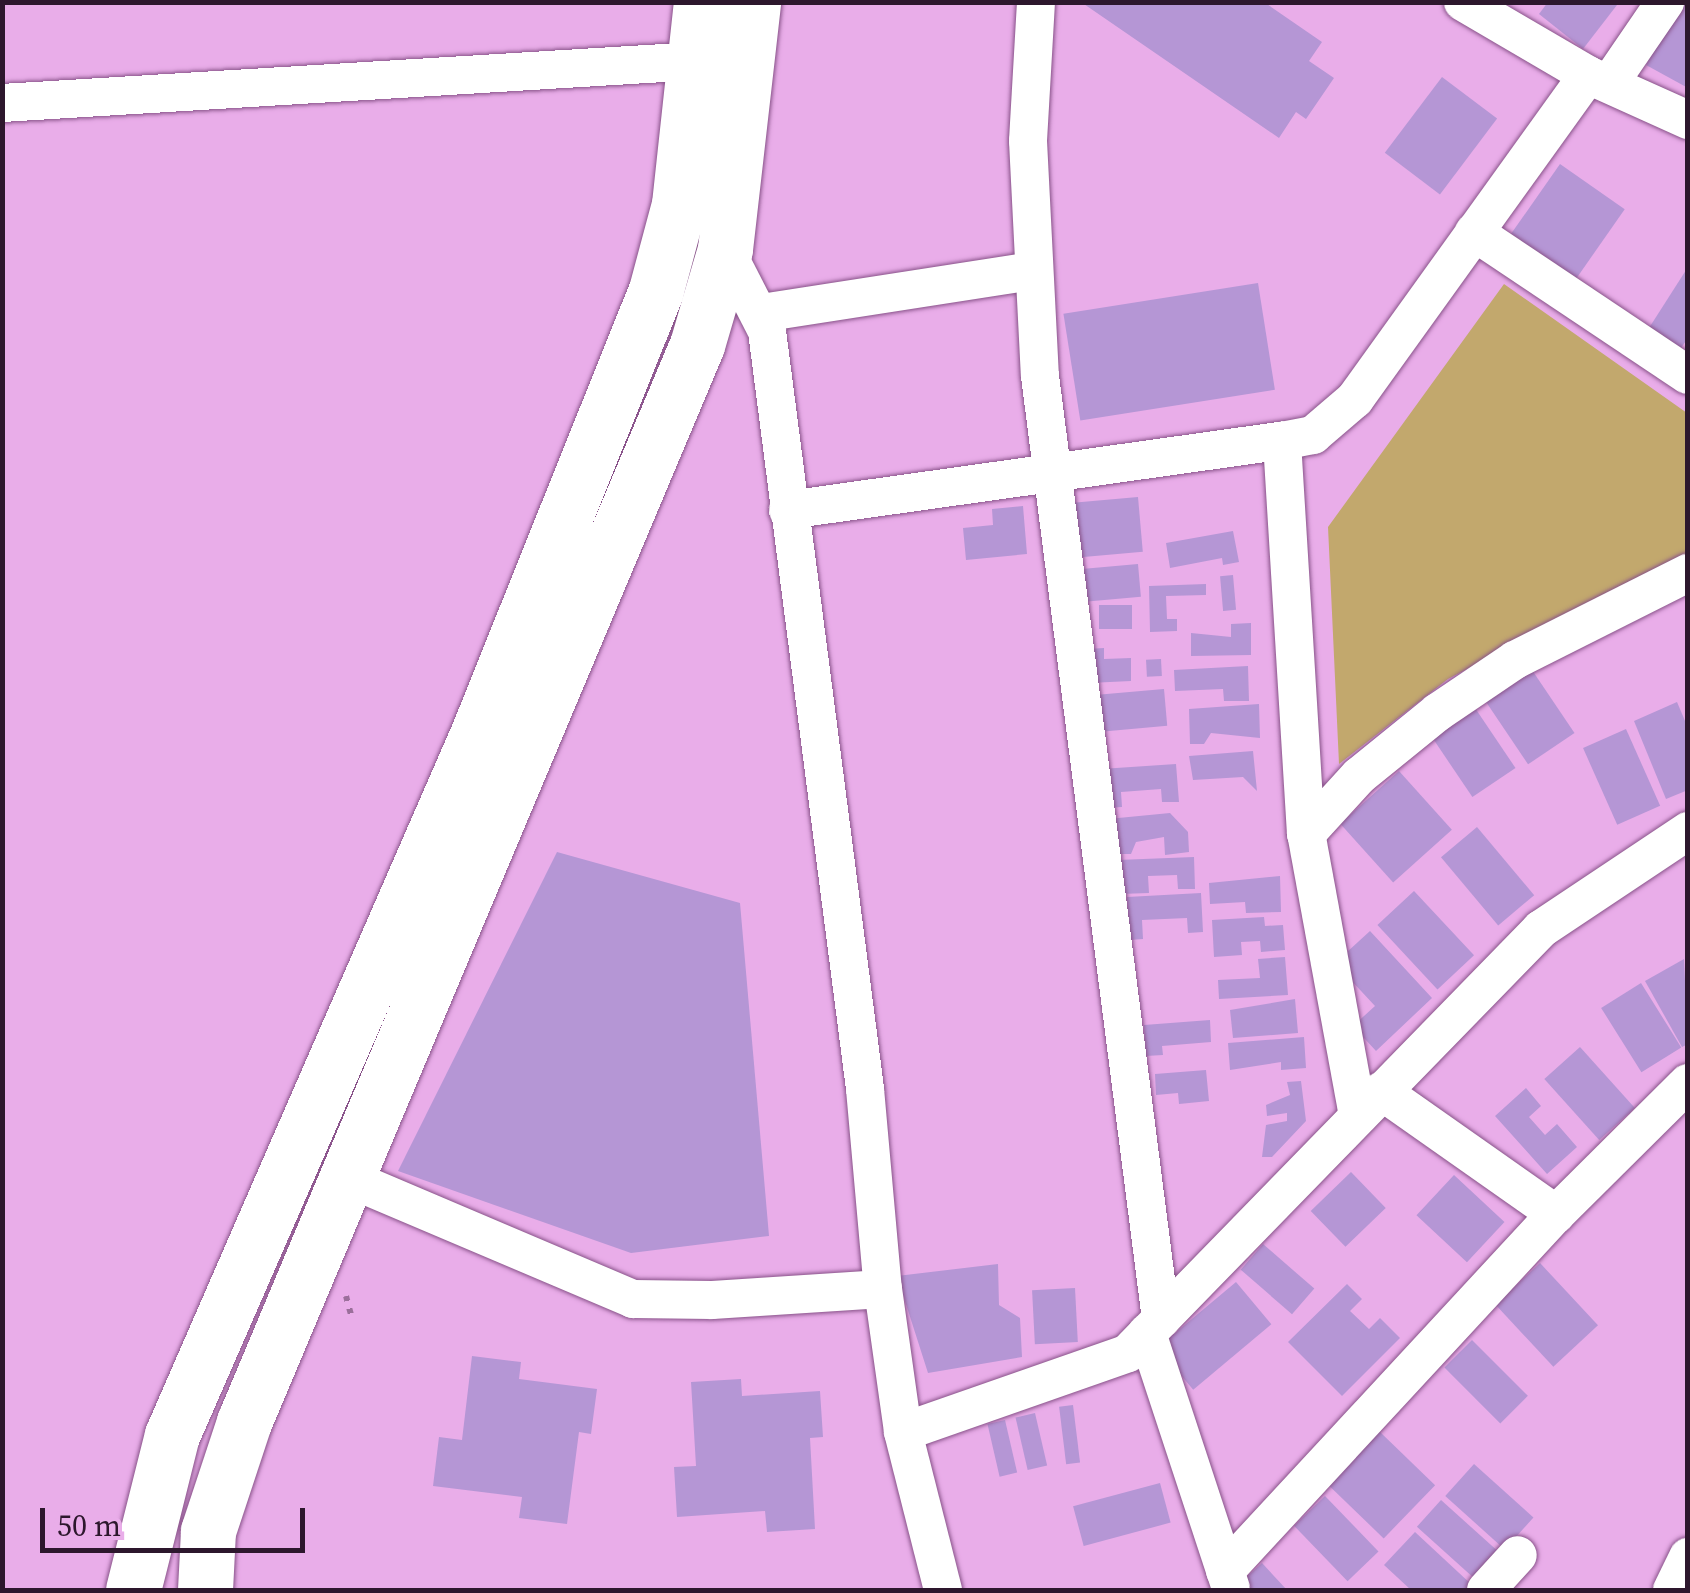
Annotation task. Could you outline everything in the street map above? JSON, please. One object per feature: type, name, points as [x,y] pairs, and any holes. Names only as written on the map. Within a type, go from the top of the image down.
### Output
[{"type":"main road","points":[[133,1590],[172,1434],[478,733],[656,290],[678,204],[701,2]]},
{"type":"main road","points":[[205,1590],[208,1531],[244,1422],[619,540],[697,345],[724,249],[752,2]]},
{"type":"street","points":[[1036,2],[1028,141],[1032,272],[1154,1326],[1229,1581]]},
{"type":"street","points":[[1463,2],[1600,78],[1688,120]]},
{"type":"street","points":[[788,510],[1052,469],[1282,441],[1334,422],[1474,232],[1665,2]]},
{"type":"street","points":[[2,104],[696,61]]},
{"type":"street","points":[[1474,232],[1688,375]]},
{"type":"street","points":[[724,249],[761,313],[866,1089],[883,1288],[903,1432],[944,1590]]},
{"type":"street","points":[[761,313],[1032,272]]},
{"type":"street","points":[[1282,441],[1306,834],[1370,1103],[1556,1214]]},
{"type":"street","points":[[1306,834],[1359,776],[1438,712],[1515,660],[1688,573]]},
{"type":"street","points":[[903,1432],[1128,1353],[1540,929],[1688,831]]},
{"type":"street","points":[[1229,1581],[1556,1214],[1688,1083]]},
{"type":"street","points":[[348,1178],[632,1298],[712,1300],[883,1288]]},
{"type":"street","points":[[1486,1590],[1518,1554]]},
{"type":"street","points":[[1672,1590],[1688,1557]]},
{"type":"shaded area","points":[[1504,284],[1687,413],[1687,554],[1448,679],[1339,764],[1328,527]]},
{"type":"building","points":[[1081,2],[1264,2],[1322,42],[1309,61],[1334,78],[1306,119],[1296,112],[1279,138]]},
{"type":"building","points":[[1548,2],[1617,5],[1583,49],[1539,14]]},
{"type":"building","points":[[1681,2],[1688,2],[1688,88],[1646,65]]},
{"type":"building","points":[[1442,77],[1497,119],[1440,194],[1385,153]]},
{"type":"building","points":[[1560,164],[1625,209],[1574,281],[1510,236]]},
{"type":"building","points":[[1688,267],[1688,338],[1681,348],[1649,328]]},
{"type":"building","points":[[1258,283],[1275,390],[1080,420],[1063,314]]},
{"type":"building","points":[[1138,497],[1143,552],[1075,558],[1070,503]]},
{"type":"building","points":[[1023,506],[1027,554],[966,560],[963,528],[993,525],[992,509]]},
{"type":"building","points":[[1233,531],[1239,562],[1223,565],[1222,558],[1170,568],[1166,543]]},
{"type":"building","points":[[1138,564],[1141,597],[1079,602],[1076,569]]},
{"type":"building","points":[[1233,575],[1236,610],[1223,611],[1220,576]]},
{"type":"building","points":[[1206,584],[1206,595],[1166,596],[1167,619],[1177,619],[1177,631],[1150,632],[1149,586]]},
{"type":"building","points":[[1099,605],[1132,605],[1132,629],[1099,629]]},
{"type":"building","points":[[1251,623],[1251,655],[1191,656],[1191,633],[1231,637],[1231,624]]},
{"type":"building","points":[[1104,648],[1104,659],[1131,658],[1131,681],[1089,683],[1087,649]]},
{"type":"building","points":[[1161,659],[1162,676],[1147,677],[1146,660]]},
{"type":"building","points":[[1248,666],[1249,701],[1224,701],[1223,689],[1175,691],[1174,670]]},
{"type":"building","points":[[1532,670],[1574,733],[1528,764],[1486,701]]},
{"type":"building","points":[[1164,689],[1167,726],[1095,732],[1092,695]]},
{"type":"building","points":[[1677,702],[1688,728],[1688,790],[1666,799],[1634,721]]},
{"type":"building","points":[[1259,704],[1260,738],[1211,733],[1204,744],[1190,744],[1189,709]]},
{"type":"building","points":[[1473,705],[1515,768],[1472,797],[1430,734]]},
{"type":"building","points":[[1626,729],[1660,806],[1617,825],[1583,748]]},
{"type":"building","points":[[1253,751],[1257,791],[1243,777],[1193,780],[1189,756]]},
{"type":"building","points":[[1176,764],[1179,802],[1162,802],[1161,789],[1121,792],[1122,807],[1103,808],[1101,769]]},
{"type":"building","points":[[1399,771],[1452,830],[1393,883],[1340,824]]},
{"type":"building","points":[[1170,813],[1188,832],[1189,852],[1165,855],[1164,837],[1136,842],[1131,854],[1113,854],[1108,819]]},
{"type":"building","points":[[1477,827],[1534,895],[1498,925],[1441,857]]},
{"type":"building","points":[[557,852],[740,903],[769,1236],[631,1253],[398,1171]]},
{"type":"building","points":[[1194,857],[1195,889],[1178,889],[1177,875],[1148,876],[1149,893],[1120,894],[1118,860]]},
{"type":"building","points":[[1280,876],[1281,912],[1246,913],[1245,902],[1210,904],[1209,883]]},
{"type":"building","points":[[1414,891],[1474,955],[1437,989],[1377,925]]},
{"type":"building","points":[[1201,893],[1203,932],[1188,933],[1187,918],[1142,920],[1143,939],[1129,940],[1127,897]]},
{"type":"building","points":[[1264,917],[1265,926],[1283,925],[1285,950],[1261,952],[1260,941],[1241,942],[1242,955],[1214,957],[1212,920]]},
{"type":"building","points":[[1370,931],[1432,998],[1376,1051],[1353,1026],[1375,1006],[1335,963]]},
{"type":"building","points":[[1285,957],[1288,995],[1219,999],[1218,980],[1260,978],[1258,959]]},
{"type":"building","points":[[1684,959],[1688,1044],[1682,1047],[1645,981]]},
{"type":"building","points":[[1641,983],[1681,1047],[1641,1072],[1601,1008]]},
{"type":"building","points":[[1295,999],[1298,1033],[1233,1038],[1230,1010]]},
{"type":"building","points":[[1210,1020],[1211,1042],[1162,1046],[1163,1055],[1146,1056],[1144,1025]]},
{"type":"building","points":[[1304,1037],[1306,1068],[1281,1070],[1281,1062],[1230,1070],[1228,1043]]},
{"type":"building","points":[[1580,1047],[1635,1108],[1599,1140],[1544,1079]]},
{"type":"building","points":[[1206,1070],[1209,1101],[1179,1104],[1178,1093],[1156,1095],[1155,1074]]},
{"type":"building","points":[[1301,1081],[1306,1121],[1272,1157],[1262,1157],[1266,1125],[1287,1121],[1287,1113],[1267,1116],[1266,1105],[1290,1095],[1287,1082]]},
{"type":"building","points":[[1526,1088],[1541,1106],[1529,1117],[1545,1135],[1557,1124],[1577,1147],[1547,1174],[1495,1116]]},
{"type":"building","points":[[1351,1172],[1386,1208],[1345,1247],[1311,1211]]},
{"type":"building","points":[[1454,1175],[1504,1222],[1467,1262],[1416,1215]]},
{"type":"building","points":[[1263,1244],[1314,1289],[1292,1314],[1241,1270]]},
{"type":"building","points":[[1540,1263],[1598,1325],[1553,1367],[1495,1305]]},
{"type":"building","points":[[998,1264],[999,1305],[1020,1318],[1022,1357],[928,1373],[897,1276]]},
{"type":"building","points":[[1236,1282],[1271,1324],[1193,1390],[1158,1348]]},
{"type":"building","points":[[1347,1284],[1362,1299],[1350,1311],[1369,1329],[1380,1318],[1400,1338],[1342,1396],[1288,1342]]},
{"type":"building","points":[[1075,1288],[1078,1342],[1035,1344],[1032,1290]]},
{"type":"building","points":[[1472,1340],[1528,1396],[1500,1423],[1444,1368]]},
{"type":"building","points":[[472,1356],[521,1362],[519,1379],[597,1389],[591,1434],[579,1432],[567,1524],[519,1518],[522,1497],[433,1486],[439,1437],[462,1440]]},
{"type":"building","points":[[741,1379],[742,1396],[820,1391],[823,1437],[810,1438],[815,1529],[767,1532],[765,1511],[677,1517],[674,1467],[696,1466],[691,1382]]},
{"type":"building","points":[[1073,1405],[1080,1463],[1066,1464],[1059,1407]]},
{"type":"building","points":[[1035,1413],[1047,1466],[1028,1470],[1016,1417]]},
{"type":"building","points":[[1005,1420],[1017,1473],[1000,1477],[987,1424]]},
{"type":"building","points":[[1379,1431],[1435,1485],[1384,1538],[1328,1484]]},
{"type":"building","points":[[1474,1464],[1533,1518],[1505,1549],[1445,1496]]},
{"type":"building","points":[[1160,1483],[1171,1523],[1084,1546],[1073,1506]]},
{"type":"building","points":[[1325,1496],[1378,1551],[1348,1581],[1294,1526]]},
{"type":"building","points":[[1441,1500],[1500,1554],[1476,1580],[1417,1527]]},
{"type":"building","points":[[1415,1532],[1472,1585],[1467,1590],[1411,1590],[1384,1565]]},
{"type":"building","points":[[1262,1563],[1287,1590],[1251,1590],[1242,1581]]}]
